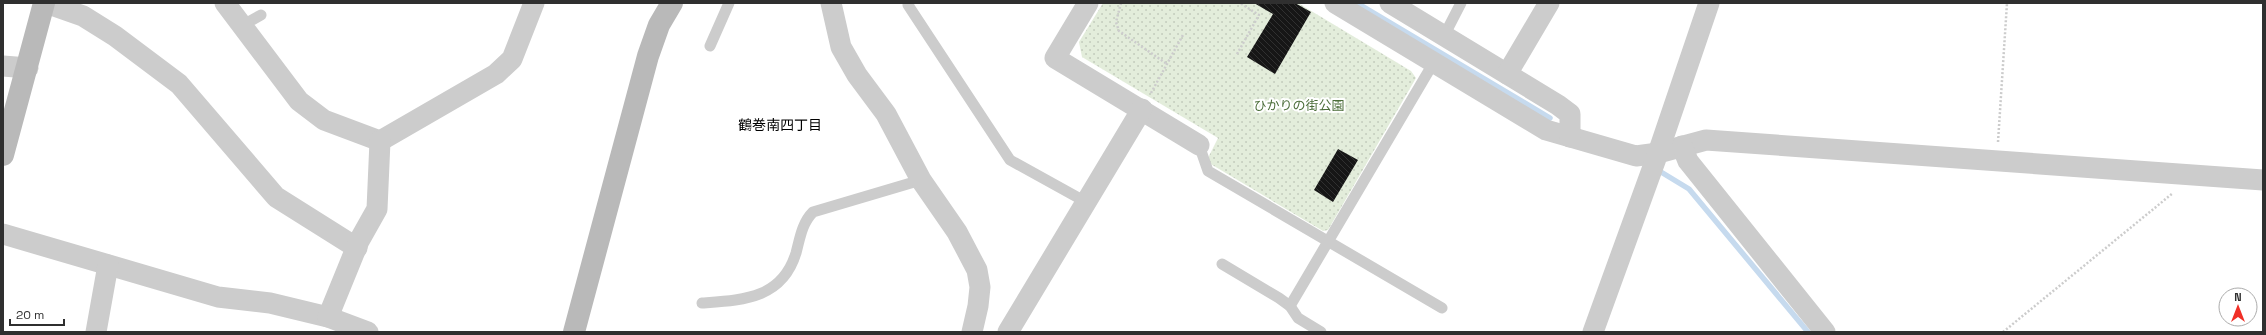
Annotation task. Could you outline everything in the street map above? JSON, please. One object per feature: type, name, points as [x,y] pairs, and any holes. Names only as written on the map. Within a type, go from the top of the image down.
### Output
[{"type":"street","points":[[3,155],[45,3],[83,16],[115,36],[179,84],[276,196],[356,248]]},
{"type":"street","points":[[225,3],[252,20],[299,101],[324,120],[380,142]]},
{"type":"street","points":[[380,142],[496,74],[512,59],[534,3]]},
{"type":"street","points":[[574,332],[648,56],[659,25],[672,3]]},
{"type":"street","points":[[1088,3],[1055,58],[1142,109],[1198,145]]},
{"type":"street","points":[[1335,3],[1357,8],[1434,62],[1546,130],[1636,156],[1658,153],[1706,140],[2263,180]]},
{"type":"street","points":[[1390,3],[1558,105],[1570,114],[1570,137]]},
{"type":"street","points":[[1507,74],[1549,3]]},
{"type":"street","points":[[1593,332],[1658,153],[1709,3]]},
{"type":"street","points":[[832,4],[841,47],[857,75],[886,114],[921,180],[957,232],[977,270],[980,287],[978,306],[972,332]]},
{"type":"street","points":[[3,66],[28,68]]},
{"type":"street","points":[[1008,332],[1142,109]]},
{"type":"street","points":[[328,317],[356,248],[377,209],[380,142]]},
{"type":"street","points":[[1682,146],[1688,161],[1825,332]]},
{"type":"street","points":[[3,234],[218,297],[270,303],[328,317],[368,332]]},
{"type":"street","points":[[96,332],[108,265]]},
{"type":"lane","points":[[710,46],[729,3]]},
{"type":"lane","points":[[909,3],[908,5],[1010,160],[1086,202]]},
{"type":"lane","points":[[1444,36],[1461,3]]},
{"type":"lane","points":[[1290,306],[1434,62]]},
{"type":"lane","points":[[1198,145],[1208,170],[1442,308]]},
{"type":"lane","points":[[702,303],[744,300],[765,292],[781,281],[793,263],[806,220],[813,212],[921,180]]},
{"type":"lane","points":[[1222,264],[1290,306],[1298,318],[1321,332]]},
{"type":"path","points":[[1121,3],[1116,22],[1119,31],[1167,64]]},
{"type":"path","points":[[1238,54],[1259,15],[1240,3]]},
{"type":"path","points":[[1996,162],[2007,3]]},
{"type":"path","points":[[1142,109],[1183,35]]},
{"type":"path","points":[[2002,332],[2193,176]]},
{"type":"green space","name":"ひかりの街公園","points":[[1103,3],[1298,3],[1411,71],[1416,78],[1328,230],[1323,231],[1209,163],[1209,156],[1218,138],[1082,57],[1079,42]]},
{"type":"building","points":[[1254,3],[1295,3],[1311,12],[1275,74],[1247,57],[1273,14]]},
{"type":"building","points":[[1338,149],[1358,160],[1333,202],[1314,190]]},
{"type":"waterway","points":[[1357,3],[1550,118]]},
{"type":"waterway","points":[[1661,172],[1689,189],[1808,332]]},
{"type":"district","name":"鶴巻南四丁目","points":[[780,125]]}]
